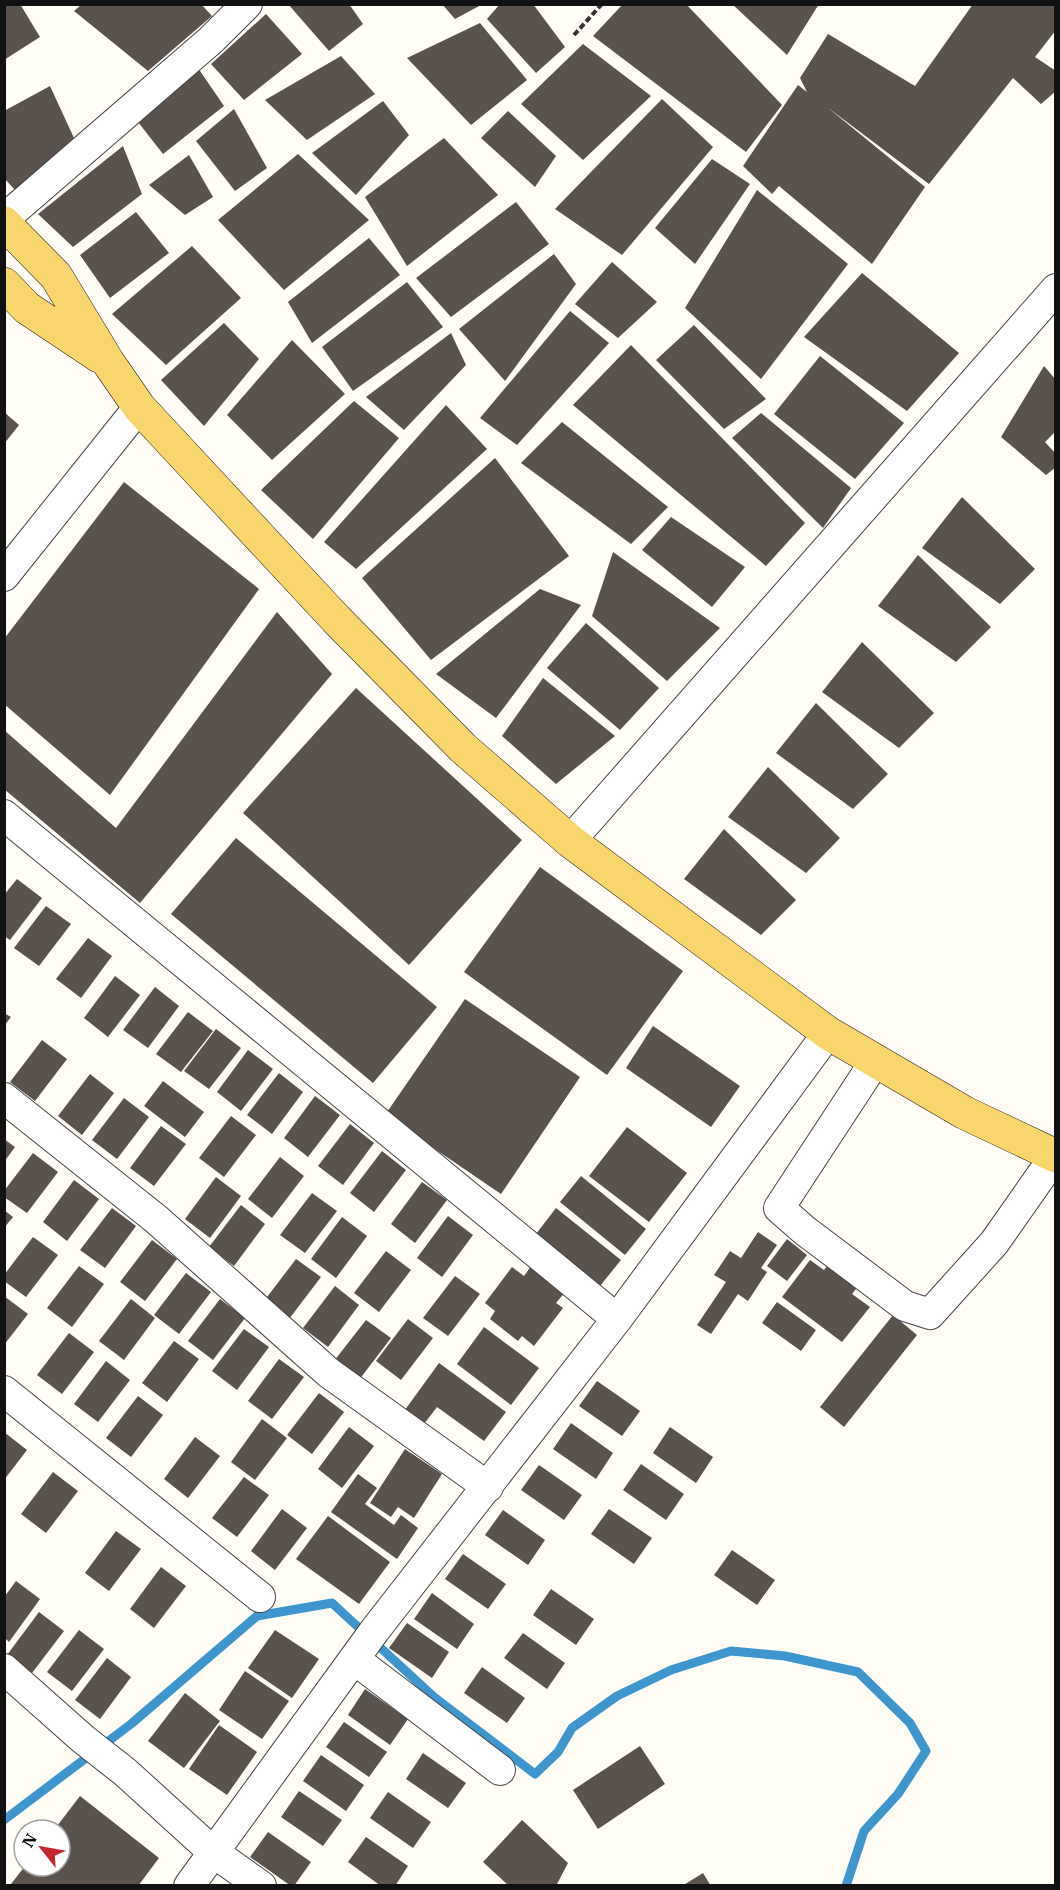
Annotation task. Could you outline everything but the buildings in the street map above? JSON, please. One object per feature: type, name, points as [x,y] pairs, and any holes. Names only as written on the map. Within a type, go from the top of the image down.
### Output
[{"type":"main road","points":[[4,221],[56,276],[108,362],[139,406],[336,619],[463,748],[570,841],[828,1032],[965,1113],[1055,1156]]},
{"type":"main road","points":[[4,284],[27,308],[108,362]]},
{"type":"street","points":[[4,221],[211,40],[247,4]]},
{"type":"street","points":[[570,841],[1056,289]]},
{"type":"street","points":[[4,576],[139,406]]},
{"type":"street","points":[[4,815],[617,1318]]},
{"type":"street","points":[[189,1886],[365,1645],[617,1318],[828,1032]]},
{"type":"street","points":[[876,1060],[779,1209],[905,1306],[930,1314],[994,1244],[1055,1156]]},
{"type":"street","points":[[4,1098],[156,1219],[329,1373],[488,1486]]},
{"type":"street","points":[[4,1391],[260,1597]]},
{"type":"street","points":[[365,1645],[500,1770]]},
{"type":"street","points":[[4,1669],[213,1852],[261,1886]]},
{"type":"path","points":[[574,35],[602,4]]},
{"type":"waterway","points":[[4,1820],[131,1724],[257,1616],[332,1603],[434,1697],[535,1774],[558,1752],[572,1728],[617,1696],[671,1670],[731,1651],[785,1656],[858,1672],[910,1723],[926,1751],[898,1794],[864,1831],[846,1886]]}]
